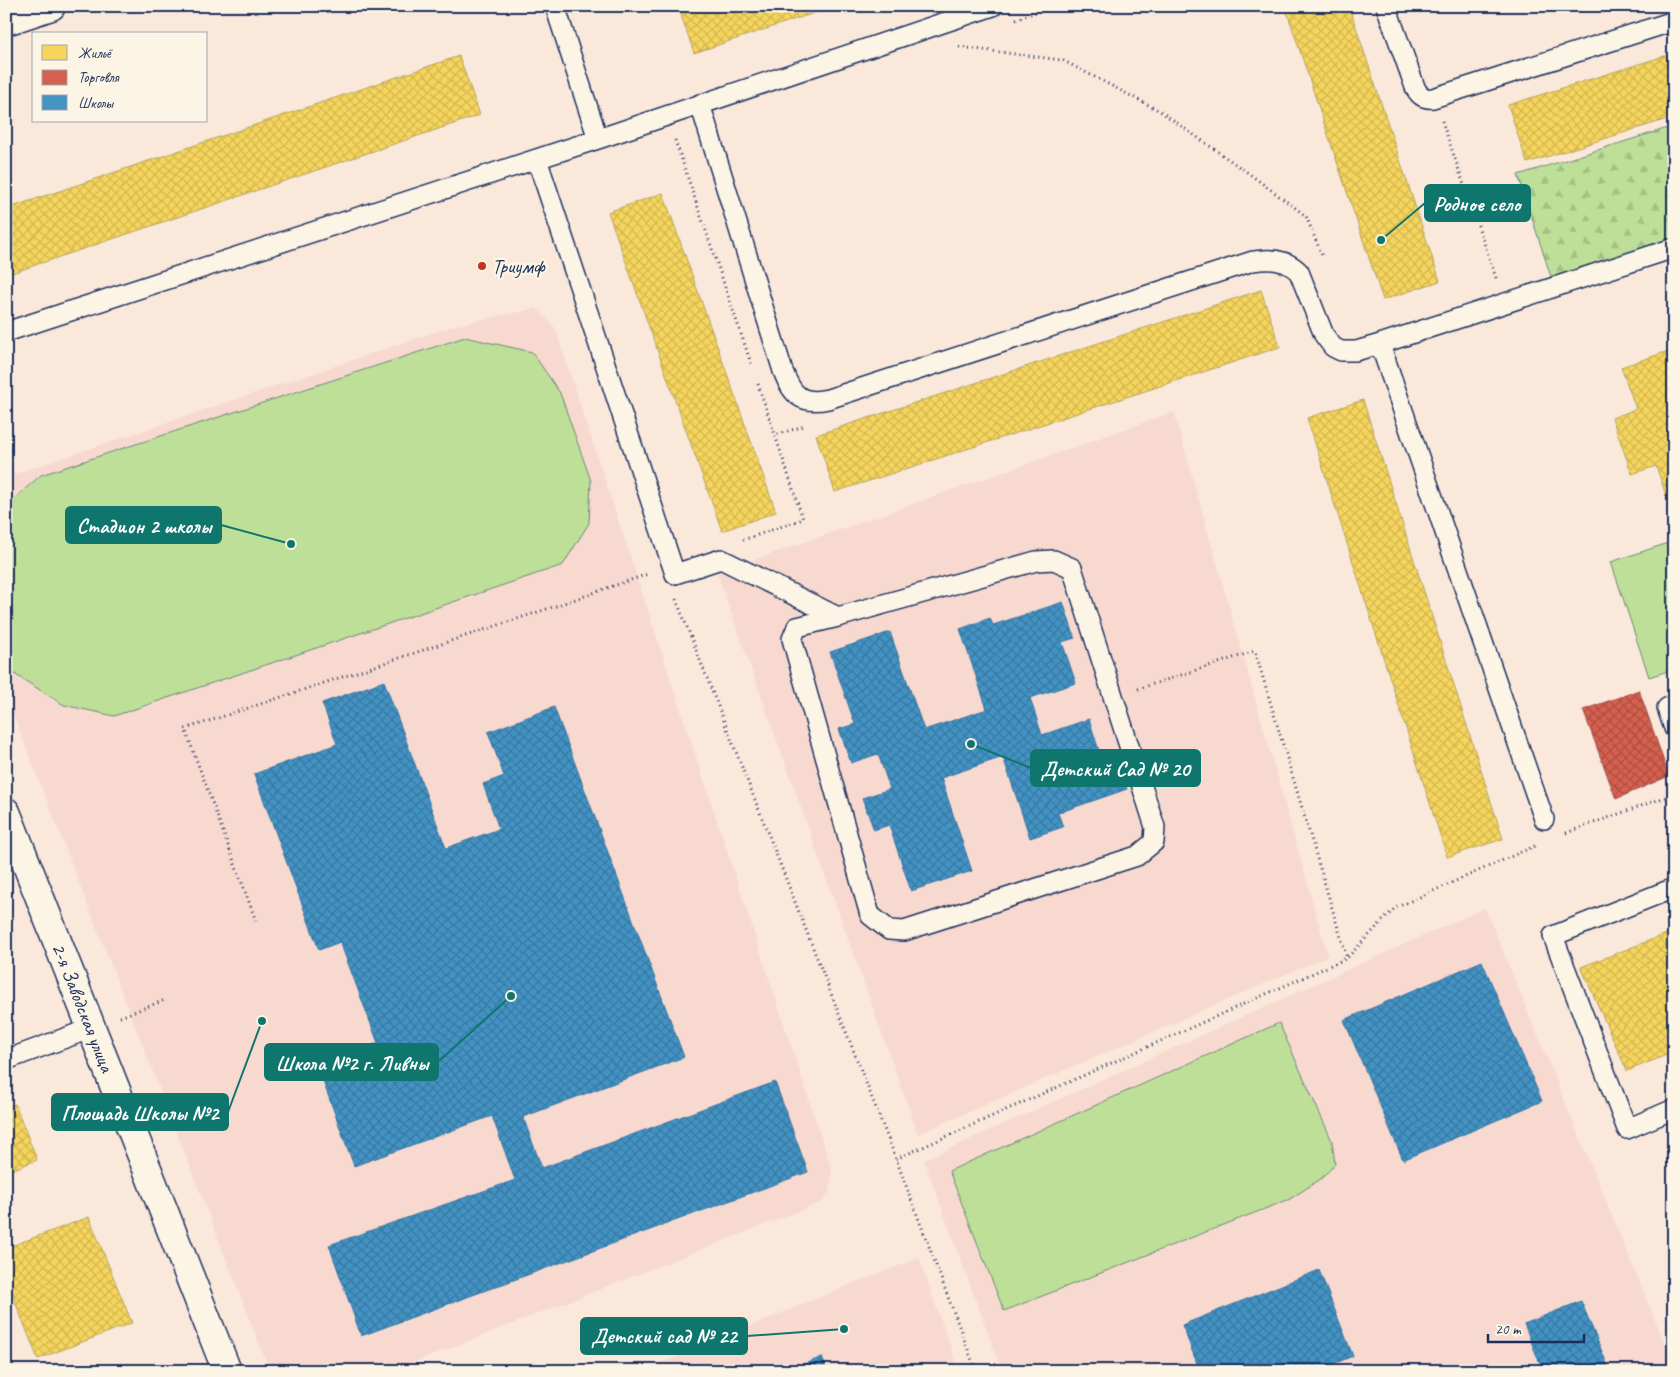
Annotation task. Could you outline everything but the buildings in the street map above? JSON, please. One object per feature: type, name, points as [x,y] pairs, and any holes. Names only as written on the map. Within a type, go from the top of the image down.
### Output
[{"type":"street","points":[[6,21],[51,6]]},
{"type":"street","name":"2-я Заводская улица","points":[[6,812],[227,1371]]},
{"type":"lane","points":[[555,6],[598,138]]},
{"type":"lane","points":[[6,332],[537,159],[993,6]]},
{"type":"lane","points":[[1386,6],[1414,87],[1418,93],[1427,99],[1674,21]]},
{"type":"lane","points":[[700,104],[788,386],[793,392],[806,400],[820,401],[828,399],[1263,259],[1283,261],[1300,272],[1324,335],[1333,347],[1341,351],[1356,351],[1674,248]]},
{"type":"lane","points":[[537,159],[668,567],[675,574],[721,559],[838,617]]},
{"type":"lane","points":[[1380,344],[1544,819]]},
{"type":"lane","points":[[1054,560],[1072,568],[1155,827],[1154,842],[1137,856],[904,931],[889,930],[870,915],[792,639],[797,627],[838,617],[1036,561],[1054,560]]},
{"type":"lane","points":[[1674,704],[1667,708],[1674,728]]},
{"type":"lane","points":[[1674,888],[1553,936],[1626,1129],[1674,1109]]},
{"type":"lane","points":[[6,1060],[92,1028]]},
{"type":"path","points":[[951,46],[1062,60],[1160,111],[1306,216],[1324,260]]},
{"type":"path","points":[[673,135],[753,370]]},
{"type":"path","points":[[756,379],[775,436]]},
{"type":"path","points":[[738,542],[803,518]]},
{"type":"path","points":[[256,921],[185,729],[668,567],[976,1371]]},
{"type":"path","points":[[1113,697],[1255,651],[1347,958]]},
{"type":"path","points":[[1563,834],[1674,794]]},
{"type":"path","points":[[896,1159],[1347,958],[1395,908],[1545,842]]},
{"type":"path","points":[[92,1028],[166,1000]]},
{"type":"shaded area","points":[[537,308],[555,328],[832,1170],[830,1190],[822,1202],[392,1371],[270,1371],[6,696],[6,477],[453,326]]},
{"type":"shaded area","points":[[1174,412],[1328,956],[918,1134],[717,573]]},
{"type":"shaded area","points":[[1485,908],[1674,1366],[1674,1371],[1002,1371],[924,1160]]},
{"type":"shaded area","points":[[919,1258],[959,1371],[643,1371],[844,1287]]},
{"type":"green space","points":[[1674,126],[1674,241],[1552,280],[1518,175]]},
{"type":"green space","points":[[465,337],[532,352],[560,393],[591,481],[589,523],[563,565],[114,716],[64,705],[8,670],[6,666],[6,506],[41,475]]},
{"type":"green space","points":[[1674,541],[1674,669],[1649,677],[1611,562]]},
{"type":"green space","points":[[1279,1023],[1332,1141],[1335,1164],[1322,1178],[1290,1199],[1004,1311],[949,1171]]},
{"type":"place","name":"Родное село","points":[[1381,240]]},
{"type":"place","name":"Триумф","points":[[482,266]]},
{"type":"place","name":"Стадион 2 школы","points":[[291,544]]},
{"type":"place","name":"Детский Сад № 20","points":[[971,744]]},
{"type":"place","name":"Школа №2 г. Ливны","points":[[511,996]]},
{"type":"place","name":"Площадь Школы №2","points":[[262,1021]]},
{"type":"place","name":"Детский сад № 22","points":[[844,1329]]}]
